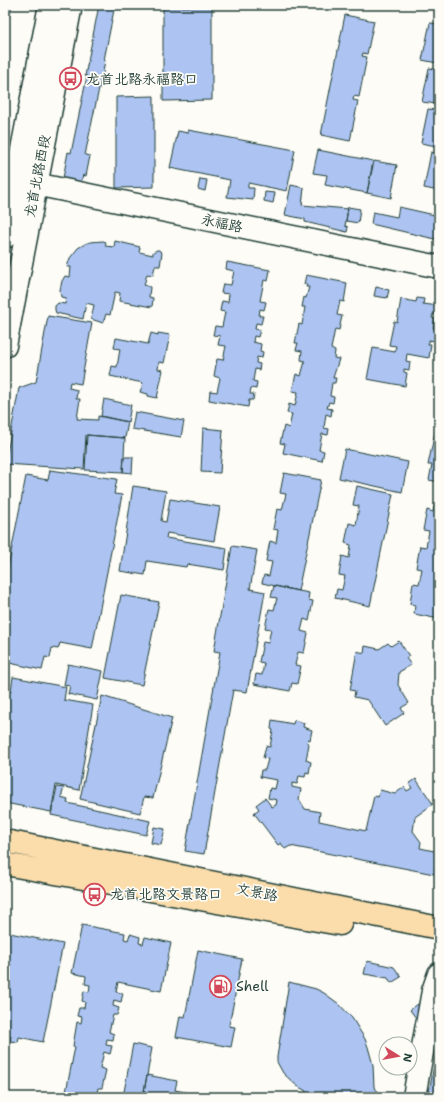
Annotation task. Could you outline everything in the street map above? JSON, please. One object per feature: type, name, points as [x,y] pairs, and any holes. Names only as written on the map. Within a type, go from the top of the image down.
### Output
[{"type":"main road","name":"文景路","points":[[5,841],[439,928]]},
{"type":"main road","name":"文景路","points":[[5,864],[439,941]]},
{"type":"street","name":"龙首北路西段","points":[[5,346],[19,182],[50,5]]},
{"type":"street","name":"龙首北路西段","points":[[5,237],[19,182],[71,5]]},
{"type":"street","name":"永福路","points":[[19,182],[439,267]]},
{"type":"street","points":[[414,1097],[434,991],[439,974]]},
{"type":"building","points":[[5,5],[12,5],[5,32]]},
{"type":"building","points":[[99,5],[115,5],[104,60],[102,79],[85,155],[90,156],[86,176],[83,175],[81,182],[63,178],[68,152],[71,153],[87,76],[85,76]]},
{"type":"building","points":[[163,7],[212,7],[212,100],[163,101]]},
{"type":"building","points":[[345,15],[374,21],[367,54],[363,53],[362,56],[367,57],[359,97],[354,96],[353,100],[358,101],[350,141],[321,135]]},
{"type":"building","points":[[430,23],[439,24],[439,66],[436,66],[437,63],[422,60]]},
{"type":"building","points":[[429,68],[439,70],[439,149],[436,149],[436,146],[421,143],[428,109],[436,110],[437,104],[422,102]]},
{"type":"building","points":[[154,96],[154,187],[116,188],[116,97]]},
{"type":"building","points":[[188,130],[295,150],[287,191],[248,183],[248,188],[254,188],[253,200],[227,197],[230,180],[170,168],[178,131],[188,133]]},
{"type":"building","points":[[318,150],[373,161],[367,193],[325,185],[327,175],[313,173]]},
{"type":"building","points":[[431,152],[439,154],[439,191],[424,188]]},
{"type":"building","points":[[374,161],[397,165],[391,198],[367,193]]},
{"type":"building","points":[[200,179],[207,180],[205,191],[198,189]]},
{"type":"building","points":[[291,185],[304,188],[302,205],[348,209],[345,226],[348,227],[347,232],[305,222],[305,219],[285,215]]},
{"type":"building","points":[[265,192],[275,193],[273,203],[264,201]]},
{"type":"building","points":[[348,207],[360,209],[358,223],[346,221]]},
{"type":"building","points":[[399,207],[439,216],[439,240],[371,224],[373,212],[397,217]]},
{"type":"building","points":[[103,241],[106,242],[105,246],[114,247],[115,241],[140,247],[139,252],[153,255],[153,252],[159,250],[162,253],[160,266],[155,266],[153,275],[147,274],[144,285],[150,287],[149,297],[153,298],[152,307],[119,301],[120,293],[115,292],[110,315],[106,314],[103,323],[91,319],[94,305],[86,303],[83,319],[56,313],[55,306],[58,303],[65,304],[66,298],[61,297],[60,290],[65,276],[70,277],[71,267],[67,267],[70,258],[78,248],[85,244]]},
{"type":"building","points":[[227,262],[270,270],[268,281],[264,280],[260,301],[266,302],[264,310],[260,309],[259,316],[263,316],[261,324],[256,323],[255,329],[260,330],[258,337],[254,336],[253,342],[261,344],[260,351],[263,352],[262,358],[257,357],[256,363],[260,364],[259,370],[255,369],[253,381],[257,382],[256,389],[251,388],[250,394],[254,394],[253,400],[249,400],[248,407],[209,400],[210,391],[217,392],[220,378],[214,376],[217,359],[223,360],[226,346],[218,345],[220,336],[213,335],[215,326],[222,327],[225,312],[220,311],[222,301],[228,302],[229,294],[221,293],[223,284],[231,285],[234,271],[226,269]]},
{"type":"building","points":[[306,275],[347,283],[344,302],[340,301],[337,315],[342,316],[339,330],[335,329],[331,349],[335,351],[334,358],[339,359],[333,378],[336,378],[335,383],[332,383],[330,396],[334,397],[333,403],[329,402],[327,408],[332,409],[331,416],[326,414],[324,428],[329,429],[328,435],[322,434],[319,450],[324,451],[322,461],[283,453],[285,444],[280,443],[284,426],[289,428],[292,414],[287,413],[289,404],[295,406],[298,392],[292,391],[296,374],[301,376],[305,361],[301,360],[302,351],[296,350],[298,343],[295,343],[299,324],[302,325],[305,307],[302,307],[304,297],[306,298],[309,287],[306,287],[307,284],[304,284]]},
{"type":"building","points":[[376,287],[389,290],[387,298],[374,296]]},
{"type":"building","points":[[417,298],[424,299],[423,304],[439,306],[437,315],[433,314],[432,318],[435,319],[433,328],[436,329],[434,341],[429,340],[428,344],[431,344],[429,358],[407,354],[406,361],[410,362],[409,370],[404,369],[404,372],[407,373],[405,386],[367,379],[373,348],[395,352],[396,346],[389,345],[394,321],[397,322],[401,299],[416,302]]},
{"type":"building","points":[[48,316],[92,323],[81,384],[70,382],[69,388],[77,390],[76,399],[80,399],[77,419],[98,420],[98,416],[128,422],[125,438],[86,435],[84,469],[5,464],[19,388],[36,382]]},
{"type":"building","points":[[151,333],[158,335],[158,333],[170,335],[164,363],[159,362],[158,369],[163,370],[157,398],[140,392],[143,383],[110,376],[112,366],[117,367],[120,349],[114,348],[116,338],[148,344]]},
{"type":"building","points":[[104,399],[131,405],[128,422],[101,416]]},
{"type":"building","points":[[135,412],[184,421],[181,437],[132,429]]},
{"type":"building","points":[[439,413],[439,482],[429,480],[432,465],[428,465]]},
{"type":"building","points":[[203,428],[223,430],[220,473],[201,472]]},
{"type":"building","points":[[87,435],[125,438],[123,472],[85,470]]},
{"type":"building","points":[[345,449],[408,462],[402,492],[339,478]]},
{"type":"building","points":[[124,457],[133,457],[132,473],[123,472]]},
{"type":"building","points":[[50,470],[117,479],[114,494],[122,495],[92,649],[60,643],[58,649],[52,648],[50,658],[45,657],[42,670],[5,662],[5,583],[26,476],[48,480]]},
{"type":"building","points":[[284,473],[321,480],[298,591],[262,583],[264,575],[269,576],[272,562],[266,561],[270,541],[276,543],[278,530],[273,529],[277,509],[282,510],[286,494],[280,493]]},
{"type":"building","points":[[133,486],[166,491],[161,521],[166,522],[170,499],[220,507],[214,541],[167,533],[166,538],[227,548],[224,570],[187,564],[186,567],[147,561],[145,575],[120,571]]},
{"type":"building","points":[[357,486],[393,494],[370,606],[335,598],[337,589],[342,590],[345,576],[339,575],[342,556],[349,558],[351,545],[345,543],[349,523],[356,525],[359,506],[353,505]]},
{"type":"building","points":[[435,503],[439,504],[439,619],[414,614],[415,605],[410,604],[413,583],[419,584],[422,569],[416,568],[420,546],[426,547],[429,531],[423,530],[427,510],[433,512]]},
{"type":"building","points":[[232,546],[257,550],[250,589],[265,592],[247,692],[233,690],[204,854],[185,851],[220,652],[214,651]]},
{"type":"building","points":[[274,586],[309,593],[308,600],[313,601],[309,621],[304,619],[301,631],[308,633],[304,653],[298,652],[295,665],[301,666],[297,684],[292,683],[290,691],[254,684],[256,674],[262,675],[264,663],[259,662],[263,642],[268,643],[271,629],[265,628],[269,609],[274,610],[277,598],[271,597]]},
{"type":"building","points":[[121,595],[159,602],[142,685],[105,678]]},
{"type":"building","points":[[399,641],[409,656],[406,658],[411,665],[399,672],[398,685],[409,703],[401,708],[404,713],[385,726],[368,700],[354,697],[355,691],[350,690],[357,651],[364,653],[365,646],[379,649],[388,643],[391,646]]},
{"type":"building","points":[[68,664],[103,671],[97,700],[68,694],[70,686],[64,685]]},
{"type":"building","points":[[13,677],[66,687],[64,700],[93,705],[79,790],[56,785],[51,812],[5,803],[5,691],[11,691]]},
{"type":"building","points":[[102,696],[172,718],[153,798],[144,797],[140,813],[80,799]]},
{"type":"building","points":[[272,720],[293,724],[294,720],[304,723],[303,727],[312,730],[310,740],[308,739],[307,743],[309,744],[306,760],[311,762],[309,773],[306,772],[305,777],[299,776],[297,784],[292,783],[292,787],[301,789],[299,799],[305,809],[320,812],[319,821],[366,831],[374,796],[378,797],[380,790],[395,794],[404,787],[407,791],[412,788],[409,784],[416,779],[433,804],[415,817],[413,831],[421,842],[420,848],[439,852],[434,874],[290,846],[285,849],[281,843],[278,845],[254,813],[259,809],[256,805],[265,798],[272,807],[276,805],[277,800],[268,798],[270,788],[275,789],[277,780],[260,777],[261,770],[265,770],[268,759],[263,758],[266,746],[270,747],[273,730],[271,729]]},
{"type":"building","points":[[57,787],[64,788],[61,797],[68,799],[67,803],[150,821],[146,835],[51,815]]},
{"type":"building","points":[[154,827],[165,829],[161,845],[151,843]]},
{"type":"building","points":[[82,925],[125,933],[124,939],[128,940],[130,934],[140,937],[139,943],[143,944],[145,937],[171,943],[161,991],[118,982],[116,992],[123,993],[121,1002],[114,1000],[113,1006],[119,1008],[117,1015],[113,1015],[109,1032],[114,1034],[113,1040],[107,1039],[106,1045],[112,1046],[110,1054],[104,1052],[100,1068],[106,1070],[102,1088],[98,1088],[96,1097],[65,1097],[75,1047],[73,1046],[77,1022],[81,1023],[82,1017],[77,1016],[79,1008],[84,1008],[85,1002],[82,1001],[84,991],[89,992],[90,985],[85,984],[86,976],[72,973]]},
{"type":"building","points":[[5,932],[63,944],[43,1042],[19,1037],[18,1042],[10,1041],[11,1036],[5,1035]]},
{"type":"building","points":[[198,950],[242,959],[229,1026],[235,1027],[231,1047],[176,1037],[180,1016],[185,1017]]},
{"type":"building","points":[[367,961],[394,967],[401,977],[391,983],[388,978],[364,974]]},
{"type":"building","points":[[289,982],[316,989],[324,993],[339,1004],[352,1018],[365,1039],[368,1047],[373,1065],[374,1087],[383,1097],[305,1097],[306,1091],[297,1086],[283,1073],[277,1062],[277,1057]]},
{"type":"building","points":[[418,1004],[430,1019],[419,1022],[410,1010]]},
{"type":"building","points":[[439,1040],[439,1097],[428,1097]]},
{"type":"building","points":[[133,1044],[152,1048],[143,1097],[123,1097]]},
{"type":"building","points":[[147,1075],[177,1081],[175,1090],[210,1097],[143,1097]]},
{"type":"place","name":"龙首北路永福路口","points":[[71,79]]},
{"type":"place","name":"龙首北路文景路口","points":[[94,894]]},
{"type":"place","name":"Shell","points":[[220,986]]}]
